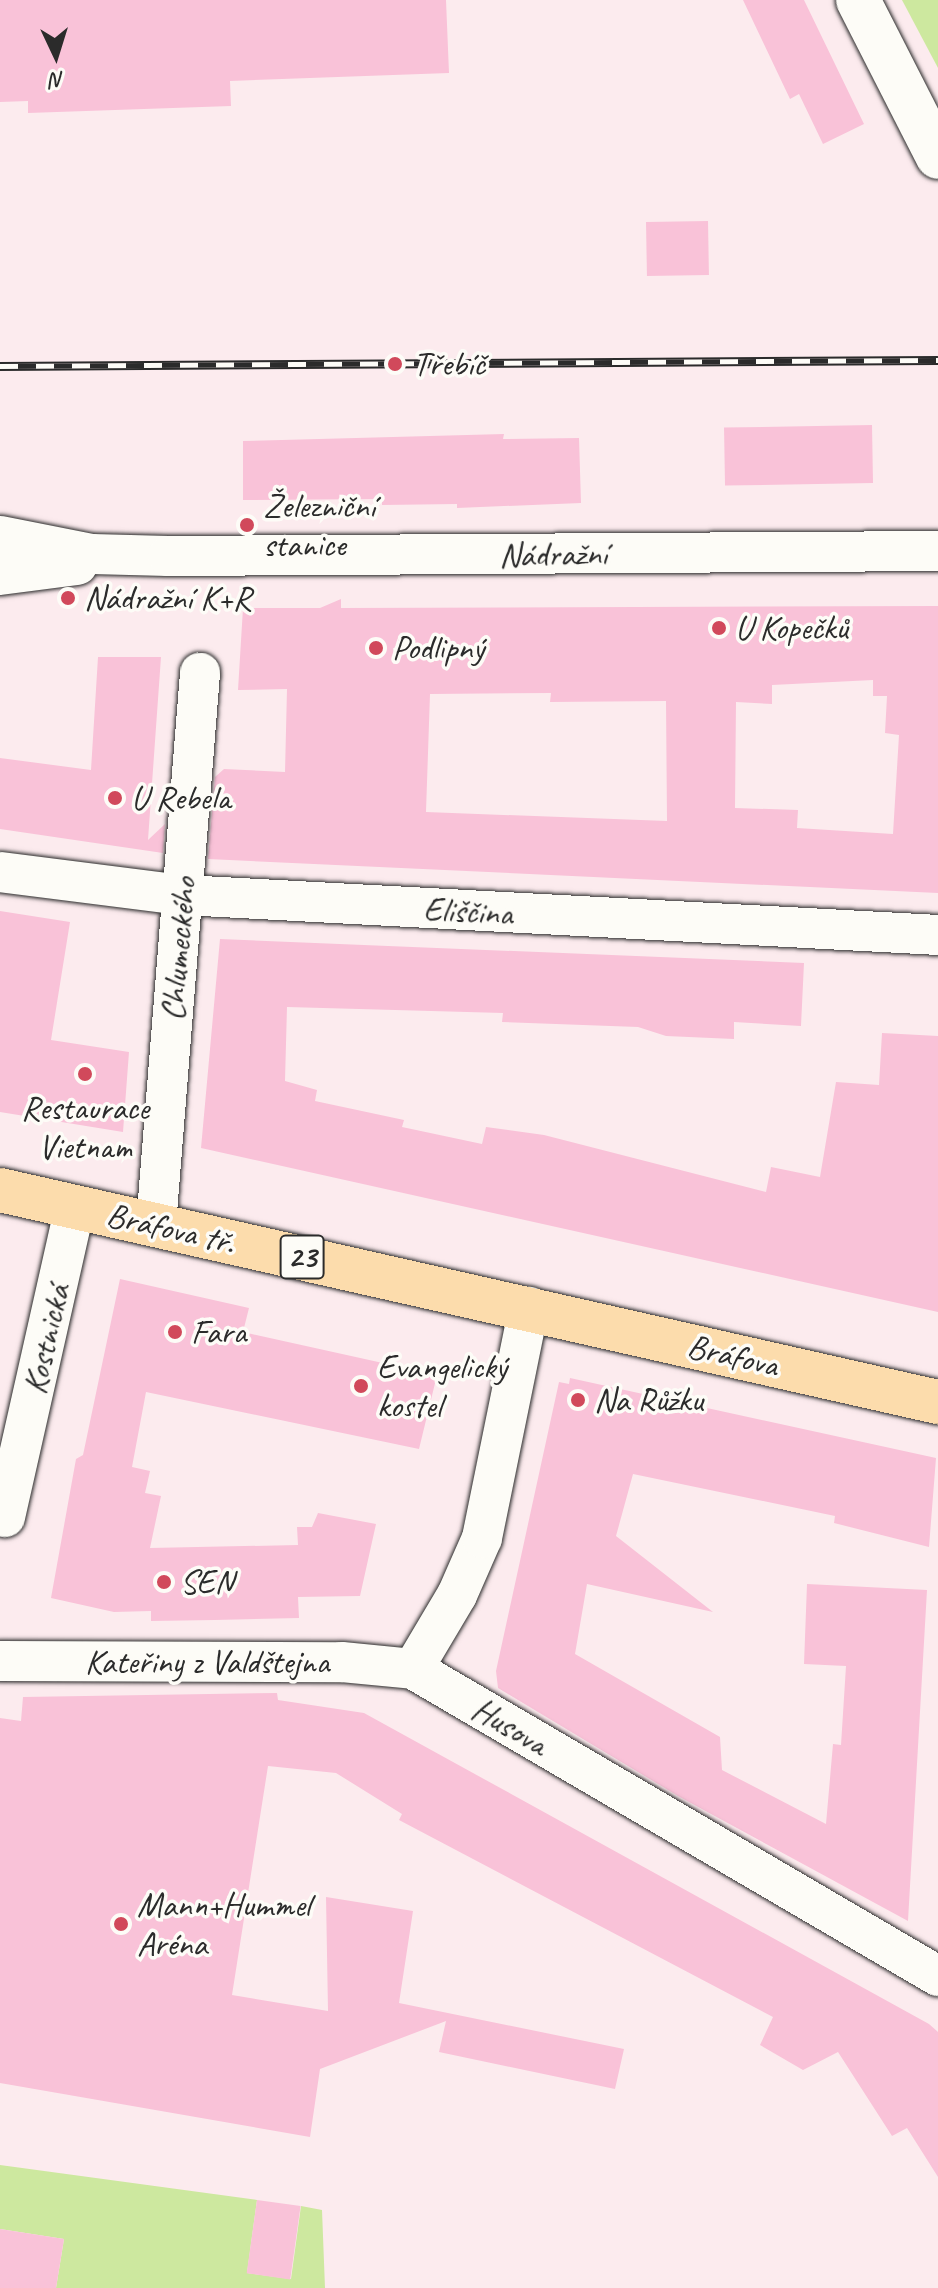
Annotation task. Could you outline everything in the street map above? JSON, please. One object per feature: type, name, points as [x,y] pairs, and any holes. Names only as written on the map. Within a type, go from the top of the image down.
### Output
[{"type":"main road","name":"Bráfova tř.","points":[[0,1190],[529,1307]]},
{"type":"main road","name":"Bráfova","points":[[529,1307],[938,1402]]},
{"type":"street","points":[[858,0],[938,157]]},
{"type":"street","name":"Nádražní","points":[[0,536],[92,554],[168,556],[938,551]]},
{"type":"street","name":"Nádražní","points":[[0,575],[168,556]]},
{"type":"street","name":"Chlumeckého","points":[[156,1225],[200,673]]},
{"type":"street","name":"Eliščina","points":[[0,872],[183,895],[938,935]]},
{"type":"street","name":"Kostnická","points":[[5,1517],[75,1207]]},
{"type":"street","points":[[413,1669],[457,1595],[482,1538],[529,1307]]},
{"type":"street","name":"Kateřiny z Valdštejna","points":[[0,1661],[342,1662],[413,1669]]},
{"type":"street","name":"Husova","points":[[413,1669],[938,1976]]},
{"type":"green space","points":[[902,0],[938,0],[938,68]]},
{"type":"green space","points":[[0,2165],[257,2200],[247,2273],[291,2279],[301,2206],[322,2210],[325,2288],[56,2288],[64,2239],[0,2229]]},
{"type":"building","points":[[0,0],[446,0],[449,73],[230,81],[231,106],[28,113],[28,101],[0,102]]},
{"type":"building","points":[[743,0],[804,0],[864,124],[823,144],[799,94],[790,99]]},
{"type":"building","points":[[708,221],[709,275],[647,276],[646,222]]},
{"type":"building","points":[[872,425],[873,483],[725,486],[724,428]]},
{"type":"building","points":[[504,434],[503,439],[579,438],[581,503],[457,508],[457,504],[382,505],[382,499],[243,500],[243,441]]},
{"type":"building","points":[[341,599],[341,608],[938,606],[938,893],[208,859],[215,777],[224,769],[285,772],[287,689],[238,690],[243,608],[320,608]],"holes":[[[873,680],[873,696],[887,696],[885,733],[899,735],[893,834],[797,828],[798,810],[735,808],[736,702],[772,704],[772,685]],[[551,693],[550,702],[666,701],[667,821],[426,812],[430,694]]]},
{"type":"building","points":[[98,657],[161,657],[148,840],[165,824],[163,853],[0,829],[0,758],[91,770]]},
{"type":"building","points":[[0,911],[70,922],[51,1040],[129,1052],[123,1132],[0,1112]]},
{"type":"building","points":[[220,939],[804,963],[801,1026],[734,1022],[734,1039],[666,1036],[638,1027],[502,1022],[503,1013],[287,1007],[285,1081],[317,1090],[315,1101],[404,1120],[402,1127],[482,1144],[486,1127],[544,1135],[766,1192],[771,1167],[820,1177],[836,1082],[879,1085],[882,1033],[938,1036],[938,1312],[201,1148]]},
{"type":"building","points":[[120,1279],[249,1308],[243,1332],[437,1375],[419,1449],[146,1392],[132,1467],[150,1471],[145,1493],[161,1496],[150,1548],[298,1545],[297,1527],[312,1527],[318,1513],[376,1524],[360,1596],[298,1597],[299,1618],[151,1621],[151,1611],[114,1612],[51,1598],[76,1459],[83,1455]]},
{"type":"building","points":[[570,1378],[936,1458],[929,1547],[834,1523],[835,1516],[633,1474],[616,1536],[713,1612],[587,1584],[575,1654],[720,1737],[722,1770],[826,1824],[833,1744],[841,1745],[846,1666],[804,1664],[807,1584],[927,1590],[908,1921],[678,1796],[498,1688],[496,1671],[559,1382],[569,1384]]},
{"type":"building","points":[[277,1693],[278,1700],[364,1713],[929,2024],[938,2032],[938,2177],[907,2128],[892,2136],[838,2052],[803,2070],[760,2045],[773,2017],[399,1820],[402,1814],[336,1773],[268,1766],[232,1995],[328,2011],[326,1897],[413,1911],[399,2003],[624,2049],[615,2089],[439,2052],[446,2021],[320,2069],[310,2137],[0,2083],[0,1718],[21,1721],[23,1697]]},
{"type":"building","points":[[257,2200],[301,2206],[290,2279],[247,2273]]},
{"type":"building","points":[[0,2229],[64,2239],[56,2288],[0,2288]]},
{"type":"railway","points":[[0,366],[938,360]]},
{"type":"place","name":"Třebíč","points":[[395,364]]},
{"type":"place","name":"Železniční stanice","points":[[247,525]]},
{"type":"place","name":"Nádražní K+R","points":[[68,598]]},
{"type":"place","name":"U Kopečků","points":[[719,628]]},
{"type":"place","name":"Podlipný","points":[[376,648]]},
{"type":"place","name":"U Rebela","points":[[115,798]]},
{"type":"place","name":"Restaurace Vietnam","points":[[85,1074]]},
{"type":"place","name":"Fara","points":[[175,1332]]},
{"type":"place","name":"Evangelický kostel","points":[[361,1386]]},
{"type":"place","name":"Na Růžku","points":[[578,1400]]},
{"type":"place","name":"SEN","points":[[164,1582]]},
{"type":"place","name":"Mann+Hummel Aréna","points":[[121,1924]]}]
